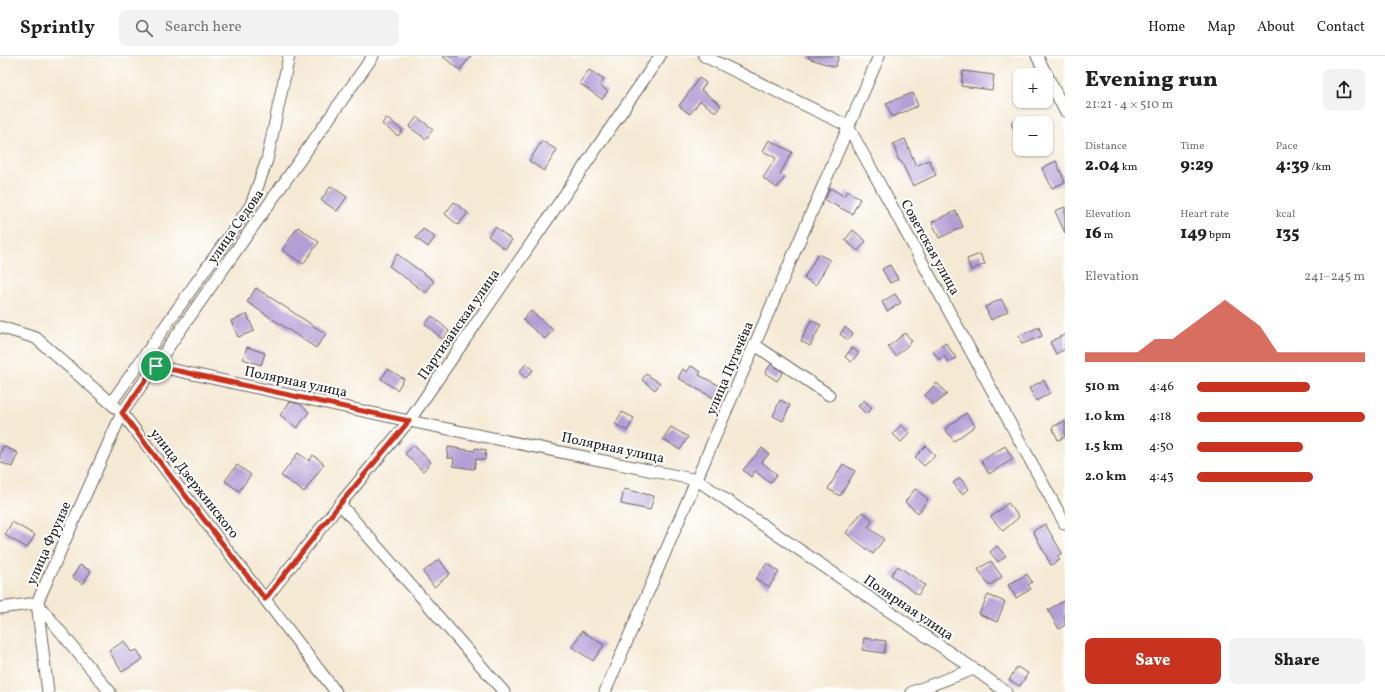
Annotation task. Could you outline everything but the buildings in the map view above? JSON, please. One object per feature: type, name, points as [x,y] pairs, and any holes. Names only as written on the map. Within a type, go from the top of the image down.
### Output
[{"type":"street","points":[[110,403],[251,205],[268,160],[289,56]]},
{"type":"street","name":"улица Седова","points":[[122,413],[373,56]]},
{"type":"street","name":"Партизанская улица","points":[[265,599],[340,504],[409,421],[660,56]]},
{"type":"street","points":[[704,56],[848,126]]},
{"type":"street","name":"улица Пугачёва","points":[[605,692],[879,56]]},
{"type":"street","points":[[1037,56],[1065,111]]},
{"type":"street","name":"Советская улица","points":[[848,126],[1065,524]]},
{"type":"street","name":"улица Дзержинского","points":[[0,327],[36,338],[122,413],[336,692]]},
{"type":"street","points":[[755,345],[829,395]]},
{"type":"street","name":"Полярная улица","points":[[156,366],[409,421],[697,480],[1006,692]]},
{"type":"street","name":"улица Фрунзе","points":[[48,692],[37,603],[122,413]]},
{"type":"street","points":[[340,504],[504,692]]},
{"type":"street","points":[[0,608],[37,603],[110,692]]},
{"type":"street","points":[[912,692],[974,669]]},
{"type":"route","points":[[156,366],[409,421],[340,504],[265,599],[122,413],[156,366]]}]
